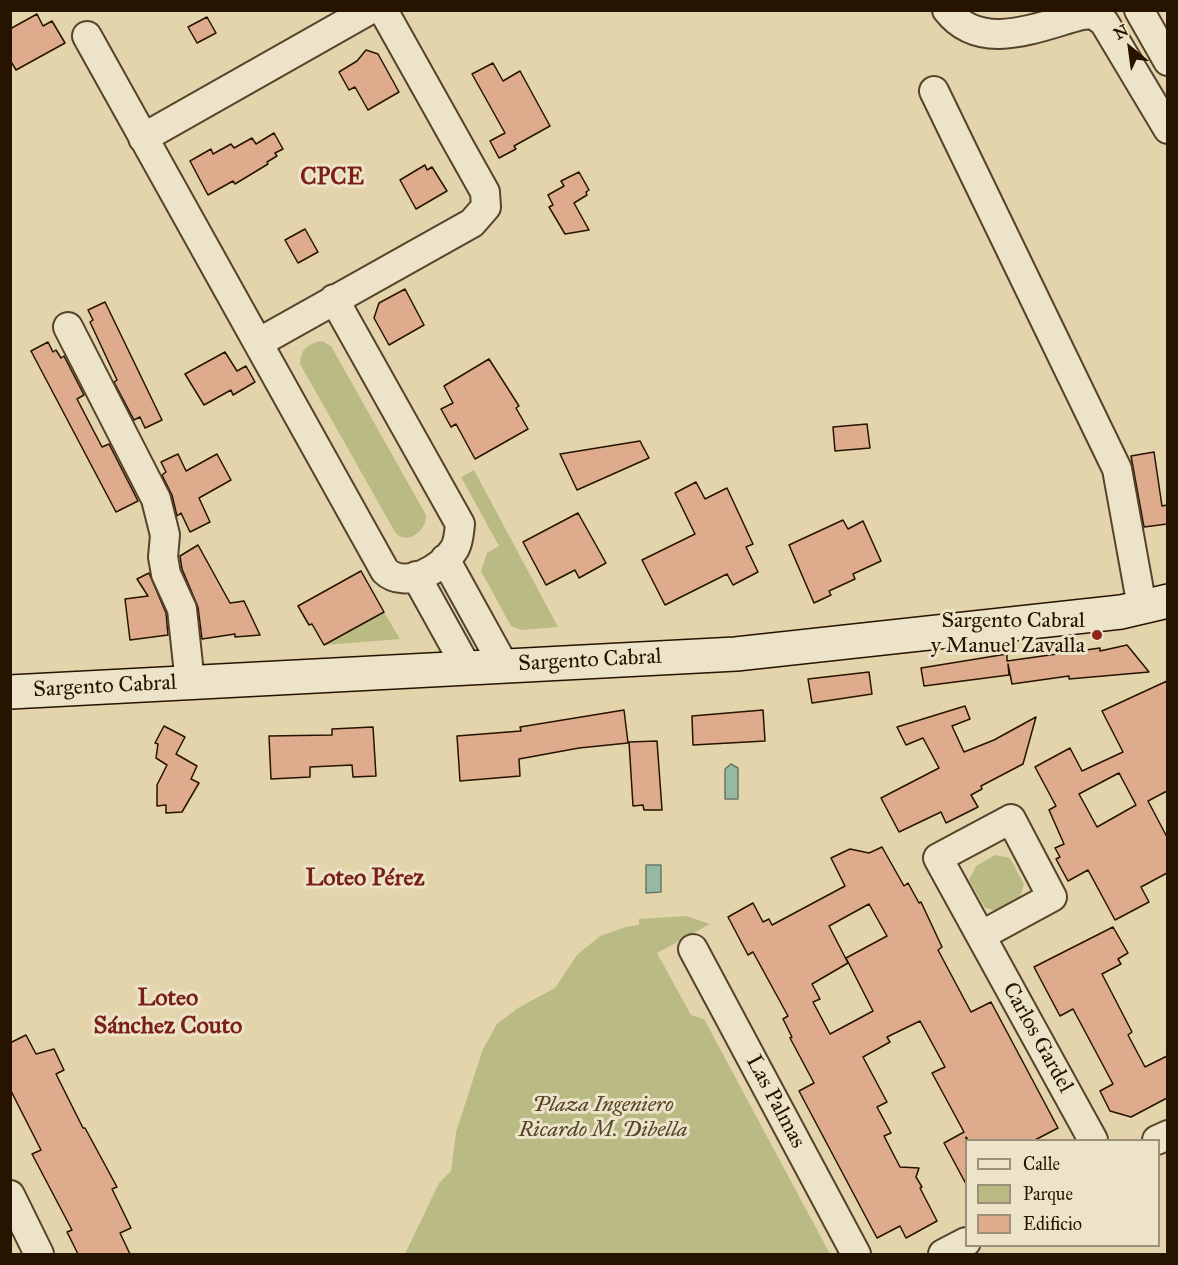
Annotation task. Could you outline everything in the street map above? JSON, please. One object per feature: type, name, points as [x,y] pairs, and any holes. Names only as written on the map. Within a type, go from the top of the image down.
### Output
[{"type":"main road","name":"Sargento Cabral","points":[[10,692],[736,654],[1121,612],[1155,604]]},
{"type":"street","points":[[144,138],[369,10]]},
{"type":"street","points":[[258,343],[472,222],[486,207],[485,192],[383,10]]},
{"type":"street","points":[[947,10],[953,19],[966,27],[984,33],[998,34],[1014,33],[1093,14],[1104,22],[1114,37],[1167,129]]},
{"type":"street","points":[[1138,10],[1167,61]]},
{"type":"street","points":[[87,36],[385,571],[390,576],[398,578],[416,576],[430,570],[445,559],[455,547],[460,524],[334,299]]},
{"type":"street","points":[[934,91],[1117,468],[1155,604]]},
{"type":"street","points":[[68,327],[156,499],[165,535],[163,557],[166,574],[182,609],[190,683]]},
{"type":"street","points":[[445,559],[504,666]]},
{"type":"street","points":[[416,576],[467,668]]},
{"type":"street","name":"Carlos Gardel","points":[[982,935],[1092,1139]]},
{"type":"street","name":"Las Palmas","points":[[693,949],[856,1254]]},
{"type":"street","points":[[10,1195],[29,1252]]},
{"type":"street","points":[[943,1254],[965,1243]]},
{"type":"green space","points":[[322,341],[331,346],[426,515],[423,526],[415,535],[405,538],[395,532],[300,364],[301,355],[306,348]]},
{"type":"green space","points":[[474,470],[558,627],[521,630],[511,626],[481,571],[487,553],[499,546],[461,477]]},
{"type":"green space","points":[[384,612],[400,639],[324,645]]},
{"type":"green space","points":[[995,855],[1010,858],[1024,884],[1019,900],[999,911],[985,908],[969,880],[976,866]]},
{"type":"green space","name":"Plaza Ingeniero Ricardo M. Dibella","points":[[686,916],[710,924],[657,953],[691,1015],[704,1019],[830,1254],[405,1254],[439,1183],[451,1171],[456,1132],[483,1049],[497,1024],[518,1008],[555,988],[577,955],[600,936],[639,925],[639,919]]},
{"type":"shaded area","points":[[731,764],[738,768],[738,799],[725,799],[725,769]]},
{"type":"shaded area","points":[[646,865],[661,865],[661,892],[646,893]]},
{"type":"building","points":[[37,14],[43,26],[52,21],[65,43],[16,70],[10,60],[10,29]]},
{"type":"building","points":[[207,17],[216,33],[197,43],[188,27]]},
{"type":"building","points":[[366,50],[378,54],[399,92],[368,110],[355,87],[349,90],[339,72],[357,61]]},
{"type":"building","points":[[493,63],[503,81],[520,71],[550,126],[514,146],[516,149],[499,158],[490,141],[505,133],[472,74]]},
{"type":"building","points":[[274,133],[283,149],[275,153],[277,156],[235,184],[233,181],[208,195],[190,161],[211,149],[213,154],[231,144],[234,148],[252,138],[256,144]]},
{"type":"building","points":[[425,165],[427,170],[432,167],[447,191],[416,209],[400,180]]},
{"type":"building","points":[[579,172],[589,190],[586,192],[587,195],[574,203],[589,230],[565,234],[549,207],[553,205],[548,195],[564,186],[561,181]]},
{"type":"building","points":[[305,229],[318,252],[298,263],[285,240]]},
{"type":"building","points":[[405,289],[424,325],[389,345],[374,318],[379,303]]},
{"type":"building","points":[[105,302],[162,420],[145,428],[140,417],[134,420],[114,382],[117,380],[90,322],[93,320],[88,310]]},
{"type":"building","points":[[48,342],[53,352],[56,350],[61,358],[64,356],[84,395],[77,399],[102,447],[109,444],[138,501],[116,512],[31,351]]},
{"type":"building","points":[[225,352],[237,371],[246,366],[255,382],[233,395],[231,390],[204,405],[185,374]]},
{"type":"building","points":[[489,359],[519,406],[516,408],[528,429],[475,459],[456,424],[451,427],[441,409],[453,403],[444,386]]},
{"type":"building","points":[[867,424],[870,448],[835,451],[833,427]]},
{"type":"building","points":[[640,441],[649,458],[577,490],[560,454]]},
{"type":"building","points":[[1154,452],[1162,506],[1167,505],[1167,524],[1144,527],[1131,456]]},
{"type":"building","points":[[178,454],[186,471],[217,454],[231,480],[199,498],[210,522],[190,532],[181,513],[177,516],[172,495],[162,475],[166,472],[161,462]]},
{"type":"building","points":[[696,482],[705,499],[727,488],[753,544],[746,547],[758,572],[733,585],[727,574],[665,605],[642,560],[695,534],[675,493]]},
{"type":"building","points":[[578,513],[606,563],[579,578],[575,570],[546,585],[523,542]]},
{"type":"building","points":[[843,520],[848,529],[863,521],[881,561],[853,574],[855,579],[829,591],[831,595],[814,603],[789,545]]},
{"type":"building","points":[[198,545],[230,603],[244,601],[260,635],[235,637],[235,634],[202,639],[198,607],[182,569],[180,556]]},
{"type":"building","points":[[361,571],[384,612],[324,645],[298,606]]},
{"type":"building","points":[[149,573],[166,613],[168,635],[130,640],[125,599],[148,596],[137,579]]},
{"type":"building","points":[[1127,645],[1149,672],[1069,679],[1069,676],[1012,684],[1008,664],[1009,675],[924,686],[921,668],[1007,654],[1007,661],[1100,648],[1100,651]]},
{"type":"building","points":[[869,672],[872,694],[812,703],[808,679]]},
{"type":"building","points":[[1167,681],[1167,791],[1148,801],[1167,837],[1167,873],[1141,887],[1149,902],[1115,920],[1088,870],[1068,881],[1056,859],[1060,857],[1055,848],[1064,844],[1049,810],[1056,806],[1035,767],[1070,748],[1082,771],[1123,752],[1102,711]],"holes":[[[1119,773],[1136,805],[1097,827],[1079,794]]]},
{"type":"building","points":[[965,706],[970,719],[952,726],[964,752],[994,740],[1036,717],[1023,764],[981,786],[982,789],[971,795],[978,807],[946,823],[941,812],[899,832],[881,798],[939,768],[923,738],[906,745],[897,727]]},
{"type":"building","points":[[624,710],[628,743],[579,748],[519,759],[520,776],[460,781],[457,736],[521,731],[520,727]]},
{"type":"building","points":[[763,710],[765,741],[693,745],[692,716]]},
{"type":"building","points":[[164,726],[185,737],[176,754],[197,766],[191,779],[199,783],[182,812],[166,813],[166,805],[157,806],[157,785],[167,765],[156,758],[158,744],[155,743]]},
{"type":"building","points":[[373,727],[376,776],[353,777],[352,765],[310,767],[310,777],[271,779],[269,736],[332,735],[332,729]]},
{"type":"building","points":[[657,741],[662,810],[644,810],[643,805],[633,806],[629,742]]},
{"type":"building","points":[[882,847],[904,886],[908,883],[919,903],[921,902],[942,947],[938,950],[971,1012],[991,1002],[1058,1128],[1037,1139],[967,1139],[966,1137],[965,1182],[944,1143],[964,1132],[932,1073],[945,1067],[920,1021],[887,1037],[890,1042],[863,1057],[887,1102],[877,1107],[891,1133],[884,1136],[900,1167],[919,1168],[916,1177],[937,1221],[906,1238],[900,1226],[877,1238],[799,1091],[814,1083],[790,1038],[792,1037],[783,1019],[788,1016],[753,952],[748,955],[728,917],[753,903],[763,922],[769,919],[772,925],[845,886],[831,858],[850,849],[869,853]],"holes":[[[869,904],[887,936],[846,958],[873,1011],[830,1034],[813,1002],[820,999],[812,984],[848,963],[829,926]]]},
{"type":"building","points":[[1113,927],[1128,953],[1118,959],[1121,964],[1102,974],[1132,1032],[1128,1035],[1145,1067],[1167,1056],[1167,1098],[1131,1117],[1110,1111],[1100,1091],[1113,1084],[1073,1009],[1060,1016],[1034,967]]},
{"type":"building","points":[[26,1035],[36,1054],[54,1049],[64,1070],[56,1074],[83,1128],[117,1187],[112,1189],[131,1228],[120,1233],[130,1254],[78,1254],[67,1232],[72,1230],[32,1154],[41,1150],[10,1089],[10,1043]]},
{"type":"place","name":"Sargento Cabral y Manuel Zavalla","points":[[1097,635]]},
{"type":"district","name":"CPCE","points":[[332,178]]},
{"type":"district","name":"Loteo Pérez","points":[[365,879]]},
{"type":"district","name":"Loteo Sánchez Couto","points":[[168,1013]]}]
